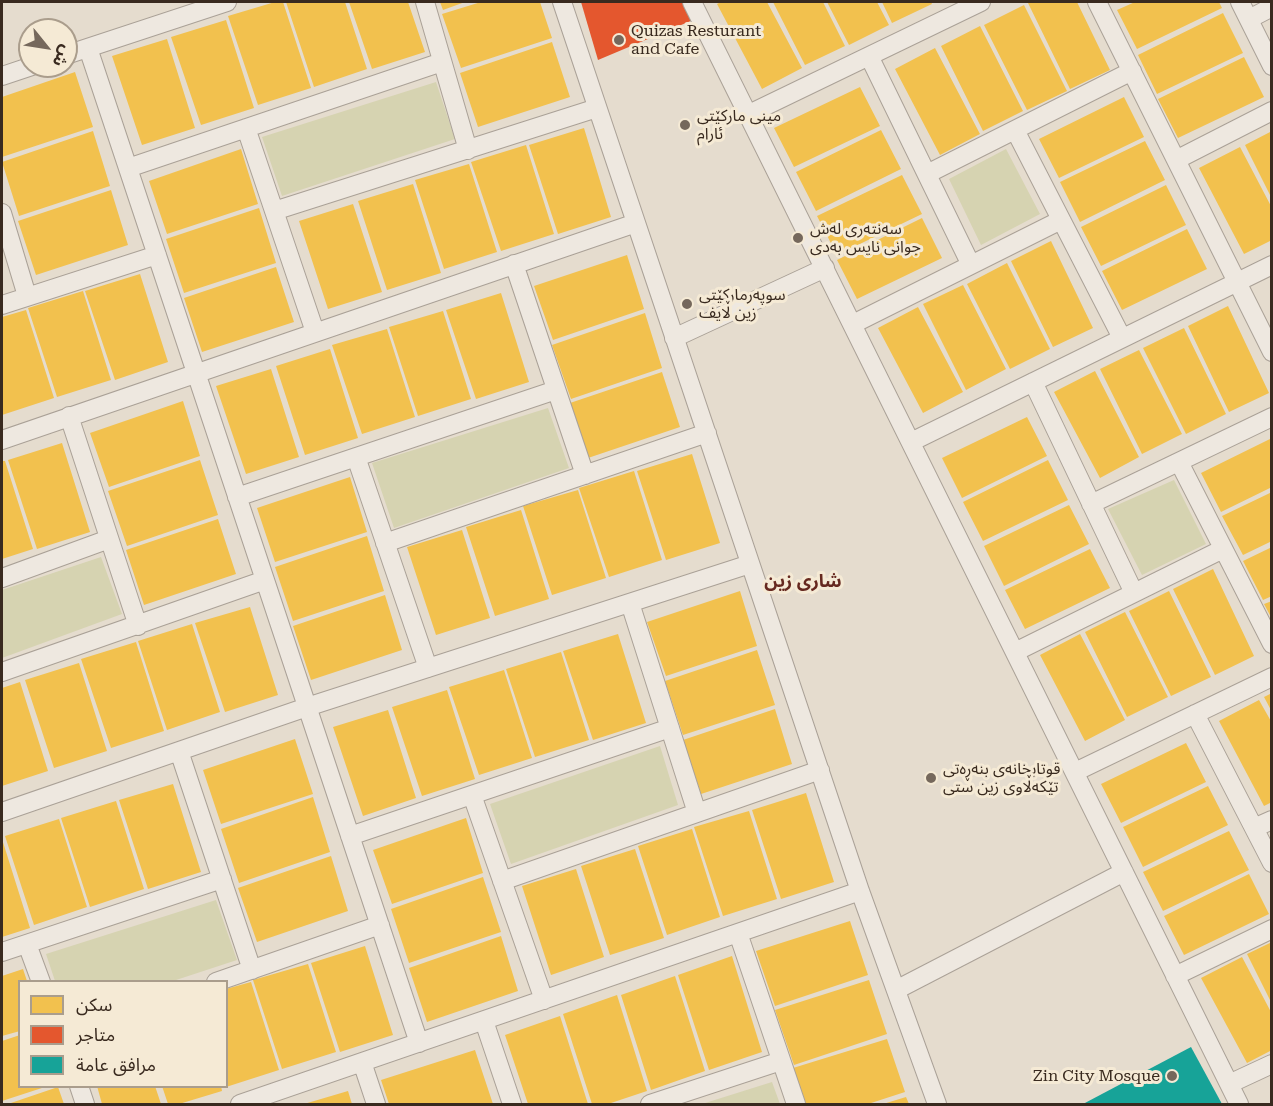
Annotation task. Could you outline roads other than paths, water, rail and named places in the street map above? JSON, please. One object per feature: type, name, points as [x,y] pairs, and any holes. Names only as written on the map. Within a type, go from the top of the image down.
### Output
[{"type":"street","points":[[78,51],[227,2]]},
{"type":"street","points":[[424,2],[468,150]]},
{"type":"street","points":[[562,2],[860,891],[937,1104]]},
{"type":"street","points":[[693,2],[1239,1104]]},
{"type":"street","points":[[748,114],[869,56],[956,7],[981,2]]},
{"type":"street","points":[[1097,2],[1272,352]]},
{"type":"street","points":[[1240,2],[1272,66]]},
{"type":"street","points":[[1249,19],[1272,7]]},
{"type":"street","points":[[88,48],[419,1043]]},
{"type":"street","points":[[869,56],[971,265]]},
{"type":"street","points":[[128,168],[442,62]]},
{"type":"street","points":[[2,76],[18,71]]},
{"type":"street","points":[[927,174],[1132,71]]},
{"type":"street","points":[[274,211],[597,108]]},
{"type":"street","points":[[1176,160],[1272,111]]},
{"type":"street","points":[[246,129],[315,332]]},
{"type":"street","points":[[1015,130],[1122,338]]},
{"type":"street","points":[[2,213],[27,296]]},
{"type":"street","points":[[853,324],[1061,220]]},
{"type":"street","points":[[2,440],[636,223]]},
{"type":"street","points":[[2,304],[157,255]]},
{"type":"street","points":[[514,264],[585,475]]},
{"type":"street","points":[[911,442],[1272,265]]},
{"type":"street","points":[[674,338],[825,268]]},
{"type":"street","points":[[1033,382],[1134,593]]},
{"type":"street","points":[[237,497],[556,390]]},
{"type":"street","points":[[69,416],[138,626]]},
{"type":"street","points":[[1091,504],[1272,417]]},
{"type":"street","points":[[385,543],[706,434]]},
{"type":"street","points":[[356,457],[428,668]]},
{"type":"street","points":[[1179,462],[1272,644]]},
{"type":"street","points":[[2,578],[110,539]]},
{"type":"street","points":[[1015,652],[1223,549]]},
{"type":"street","points":[[2,812],[307,707],[750,564]]},
{"type":"street","points":[[2,672],[265,580]]},
{"type":"street","points":[[630,603],[697,813]]},
{"type":"street","points":[[1075,772],[1272,676]]},
{"type":"street","points":[[1195,714],[1272,863]]},
{"type":"street","points":[[350,836],[670,728]]},
{"type":"street","points":[[179,751],[252,970]]},
{"type":"street","points":[[502,881],[820,770]]},
{"type":"street","points":[[472,795],[544,1000]]},
{"type":"street","points":[[1254,828],[1272,820]]},
{"type":"street","points":[[896,990],[1124,872]]},
{"type":"street","points":[[2,952],[222,879]]},
{"type":"street","points":[[240,1104],[860,891]]},
{"type":"street","points":[[219,980],[380,926]]},
{"type":"street","points":[[1176,976],[1272,929]]},
{"type":"street","points":[[738,933],[796,1104]]},
{"type":"street","points":[[27,944],[41,980]]},
{"type":"street","points":[[484,1021],[512,1104]]},
{"type":"street","points":[[650,1104],[781,1061]]},
{"type":"street","points":[[362,1062],[376,1104]]},
{"type":"street","points":[[1229,1084],[1272,1064]]},
{"type":"street","points":[[80,1088],[85,1104]]},
{"type":"place","name":"Quizas Resturant and Cafe","points":[[619,40]]},
{"type":"place","name":"مينی ماركێتی ئارام","points":[[685,125]]},
{"type":"place","name":"سەنتەری لەش جوانی نایس بەدی","points":[[798,238]]},
{"type":"place","name":"سوپەرماركێتی زین ڵایف","points":[[687,304]]},
{"type":"place","name":"قوتابخانەی بنەڕەتی تێکەڵاوی زین ستی","points":[[931,778]]},
{"type":"place","name":"Zin City Mosque","points":[[1172,1076]]},
{"type":"district","name":"شاری زین","points":[[803,582]]}]
